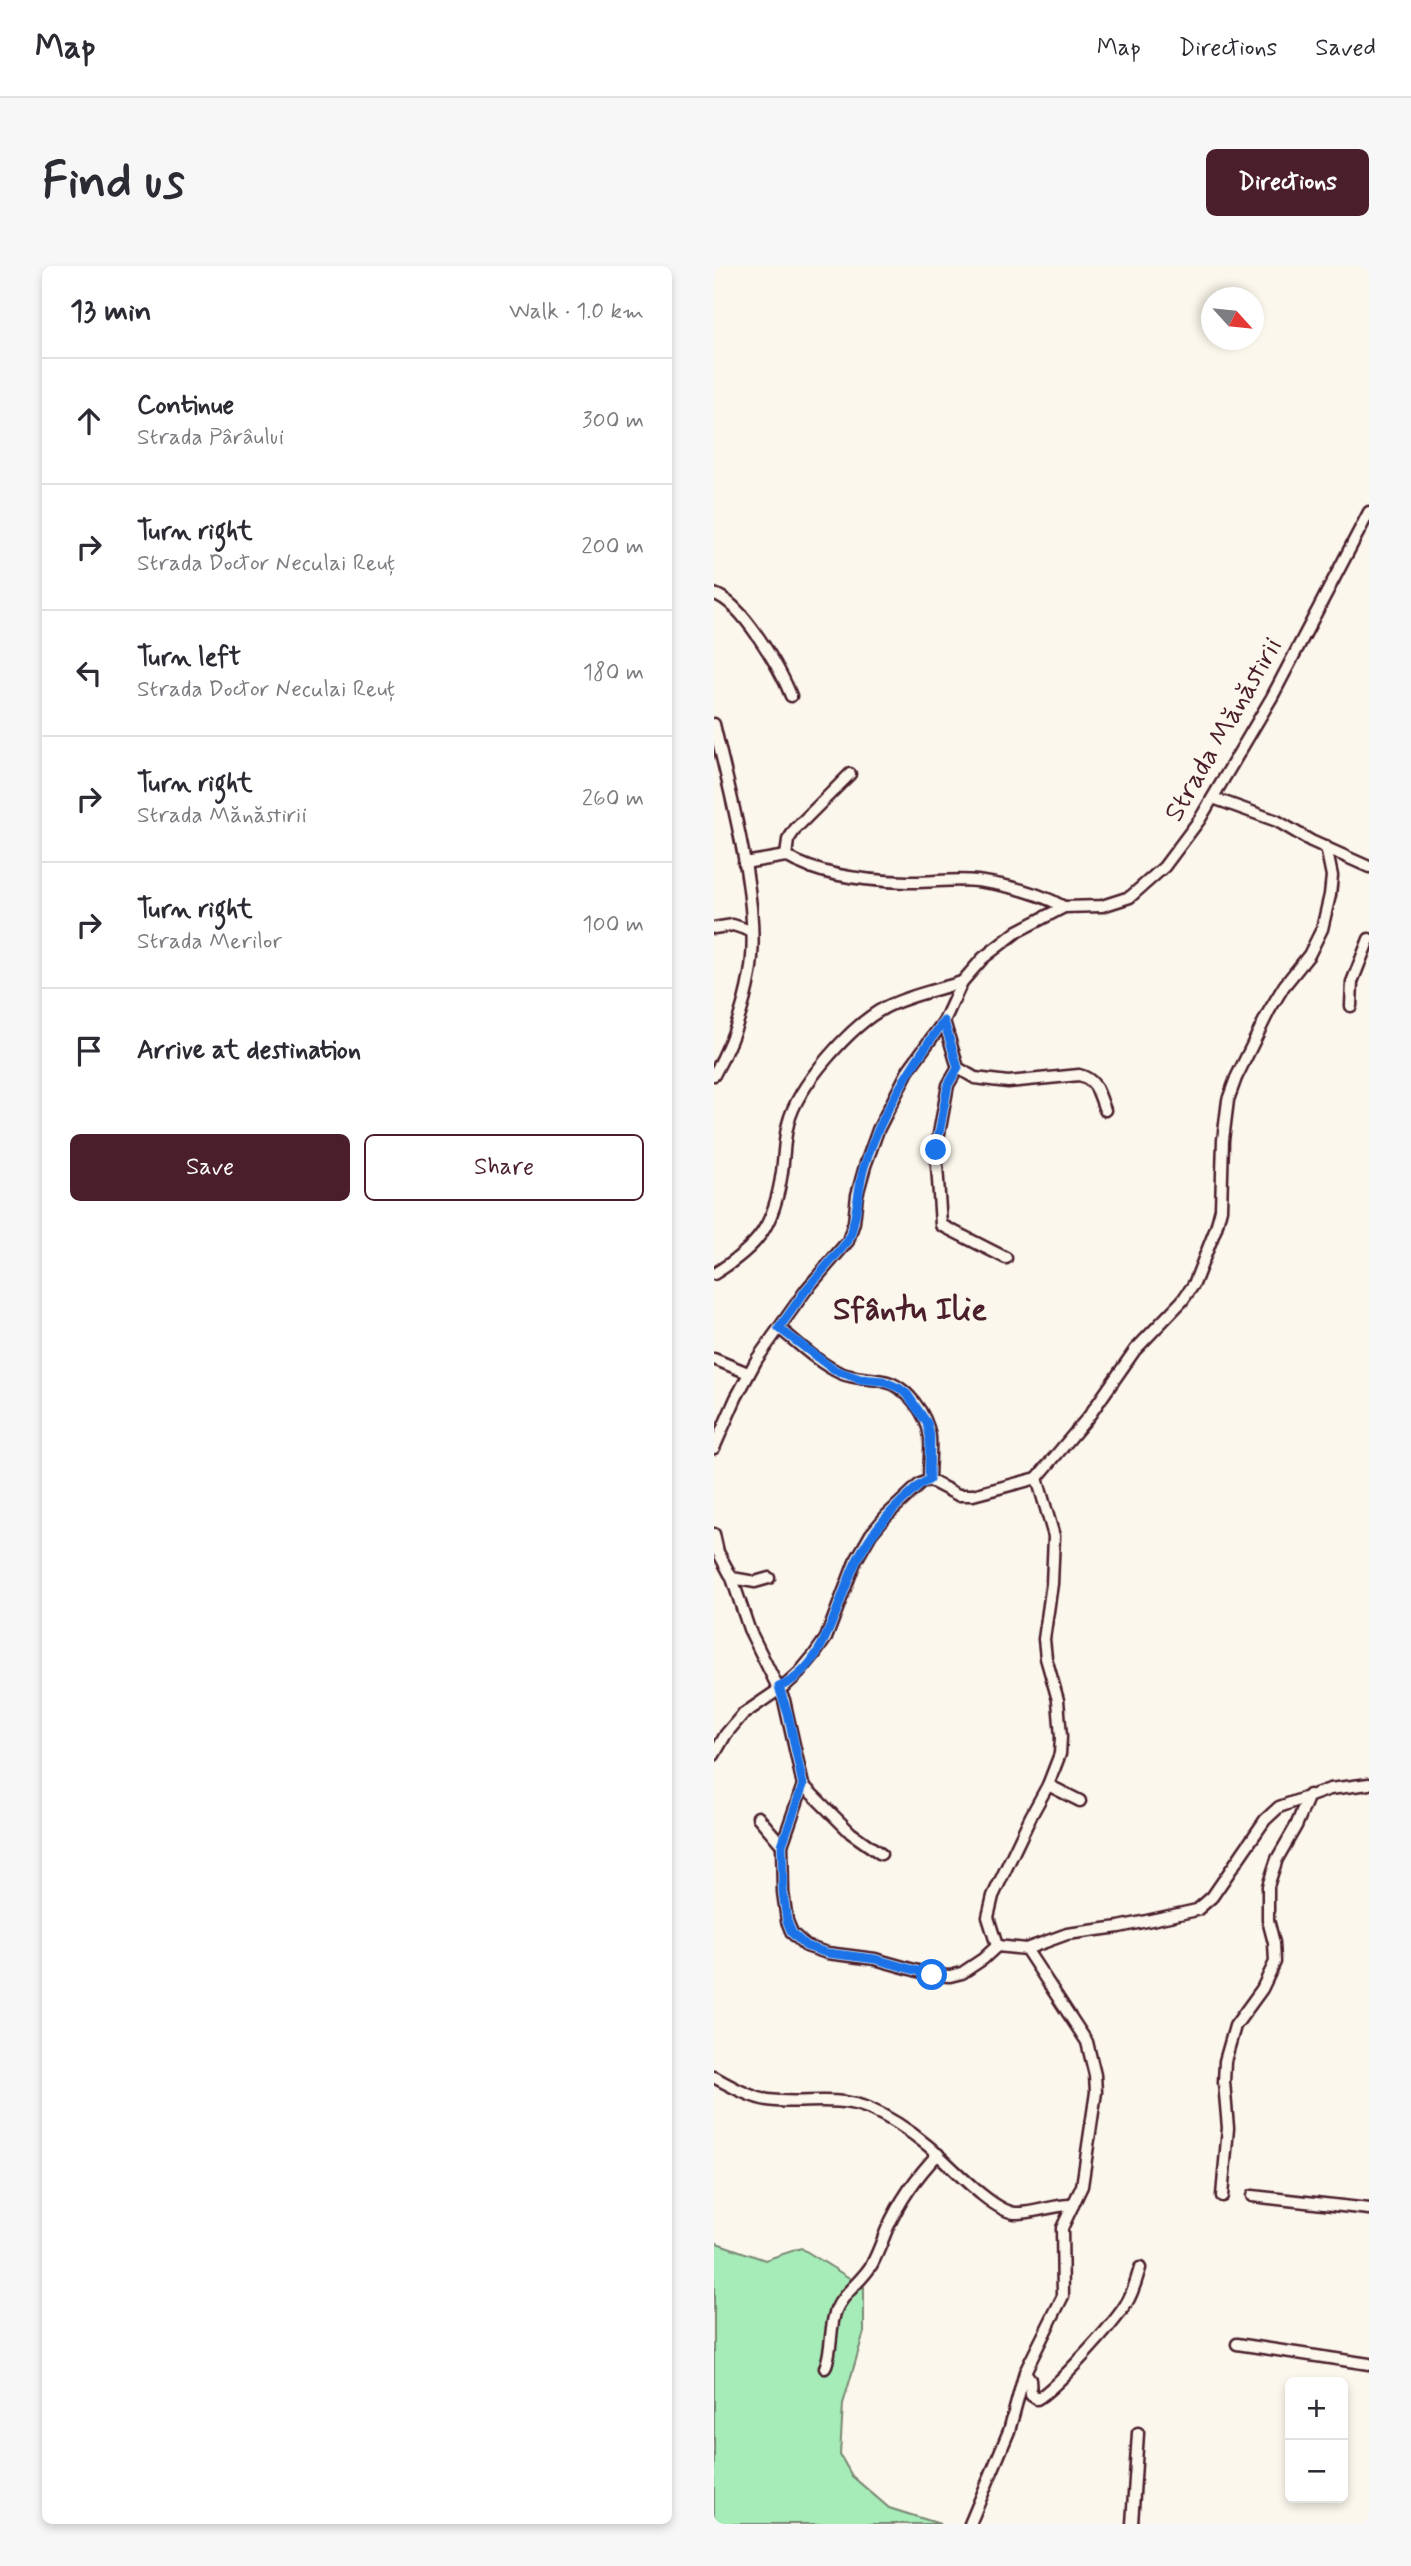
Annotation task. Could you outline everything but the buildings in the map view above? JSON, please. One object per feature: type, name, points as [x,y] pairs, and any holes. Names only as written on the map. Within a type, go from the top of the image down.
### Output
[{"type":"street","name":"Strada Mănăstirii","points":[[786,856],[812,870],[836,875],[905,882],[976,881],[1020,889],[1065,907],[1102,906],[1130,897],[1164,867],[1190,835],[1213,798],[1286,673],[1369,512]]},
{"type":"street","points":[[714,594],[728,601],[753,630],[782,674],[791,696]]},
{"type":"street","points":[[714,724],[744,863],[751,930],[750,972],[744,1002],[730,1044],[714,1075]]},
{"type":"street","points":[[744,863],[786,856],[788,840],[796,828],[850,774]]},
{"type":"street","points":[[1213,798],[1277,821],[1369,867]]},
{"type":"street","points":[[929,1480],[958,1495],[973,1495],[1037,1478],[1088,1416],[1135,1350],[1182,1301],[1199,1273],[1221,1209],[1223,1140],[1228,1100],[1236,1077],[1264,1020],[1284,986],[1309,956],[1322,929],[1332,876],[1326,847]]},
{"type":"street","name":"Strada Mănăstirii","points":[[714,1448],[748,1373],[806,1290],[848,1241],[857,1195],[878,1130],[909,1069],[944,1021],[962,982],[983,958],[1008,937],[1065,907]]},
{"type":"street","points":[[733,925],[750,913]]},
{"type":"street","points":[[714,928],[733,925],[751,930]]},
{"type":"street","points":[[1351,1006],[1352,982],[1369,939]]},
{"type":"street","points":[[714,1274],[746,1252],[760,1238],[769,1221],[778,1196],[788,1123],[797,1101],[814,1076],[863,1022],[884,1008],[903,999],[962,982]]},
{"type":"street","points":[[944,1021],[958,1068],[975,1078],[1008,1082],[1086,1076],[1092,1080],[1105,1110]]},
{"type":"street","points":[[958,1068],[948,1085],[936,1150],[942,1226],[1006,1258]]},
{"type":"street","points":[[779,1328],[834,1370],[860,1379],[883,1381],[907,1394],[927,1423],[930,1436],[929,1480]]},
{"type":"street","points":[[714,1359],[748,1373]]},
{"type":"street","points":[[997,1947],[988,1916],[993,1896],[1048,1785],[1060,1754],[1058,1700],[1045,1658],[1044,1639],[1052,1584],[1054,1536],[1037,1478]]},
{"type":"street","points":[[714,1755],[726,1734],[742,1715],[799,1673],[826,1638],[855,1562],[871,1534],[920,1484],[929,1480]]},
{"type":"street","points":[[714,1534],[716,1552],[732,1578],[749,1629],[779,1687],[788,1714],[803,1785],[782,1845],[783,1892],[787,1921],[792,1933],[806,1946],[827,1953],[875,1959],[914,1971],[950,1976],[974,1967],[997,1947],[1026,1949],[1067,1934],[1119,1927],[1197,1910],[1212,1897],[1279,1807],[1330,1789],[1369,1784]]},
{"type":"street","points":[[732,1578],[755,1582],[769,1578]]},
{"type":"street","points":[[803,1785],[851,1833],[881,1854]]},
{"type":"street","points":[[1048,1785],[1080,1801]]},
{"type":"street","points":[[1222,2196],[1228,2128],[1225,2061],[1235,2026],[1262,1989],[1275,1962],[1274,1943],[1268,1920],[1268,1886],[1277,1860],[1309,1796]]},
{"type":"street","points":[[758,1818],[782,1845]]},
{"type":"street","points":[[970,2524],[1009,2431],[1025,2372],[1063,2296],[1062,2228],[1082,2186],[1096,2092],[1095,2074],[1087,2042],[1026,1949]]},
{"type":"street","points":[[714,2077],[764,2100],[822,2101],[868,2108],[900,2126],[938,2154],[958,2175],[1006,2210],[1016,2213],[1073,2205]]},
{"type":"street","points":[[825,2368],[831,2353],[835,2313],[841,2300],[872,2265],[895,2213],[917,2178],[938,2154]]},
{"type":"street","points":[[1252,2196],[1369,2209]]},
{"type":"street","points":[[1025,2372],[1030,2379],[1033,2398],[1043,2396],[1120,2313],[1134,2289],[1140,2268]]},
{"type":"street","points":[[1237,2344],[1369,2364]]},
{"type":"street","points":[[1132,2524],[1138,2433]]},
{"type":"green space","points":[[714,2242],[765,2260],[801,2248],[864,2287],[864,2332],[843,2404],[840,2455],[852,2476],[889,2508],[940,2524],[714,2524]]},
{"type":"district","name":"Sfântu Ilie","points":[[910,1310]]},
{"type":"route","points":[[932,1975],[875,1959],[827,1953],[806,1946],[792,1933],[787,1921],[782,1845],[803,1785],[788,1714],[779,1687],[787,1684],[799,1673],[826,1638],[855,1562],[871,1534],[920,1484],[929,1480],[930,1436],[921,1413],[899,1388],[883,1381],[860,1379],[834,1370],[779,1328],[806,1290],[848,1241],[854,1222],[857,1195],[878,1130],[909,1069],[944,1021],[958,1068],[948,1085],[936,1150]]}]
